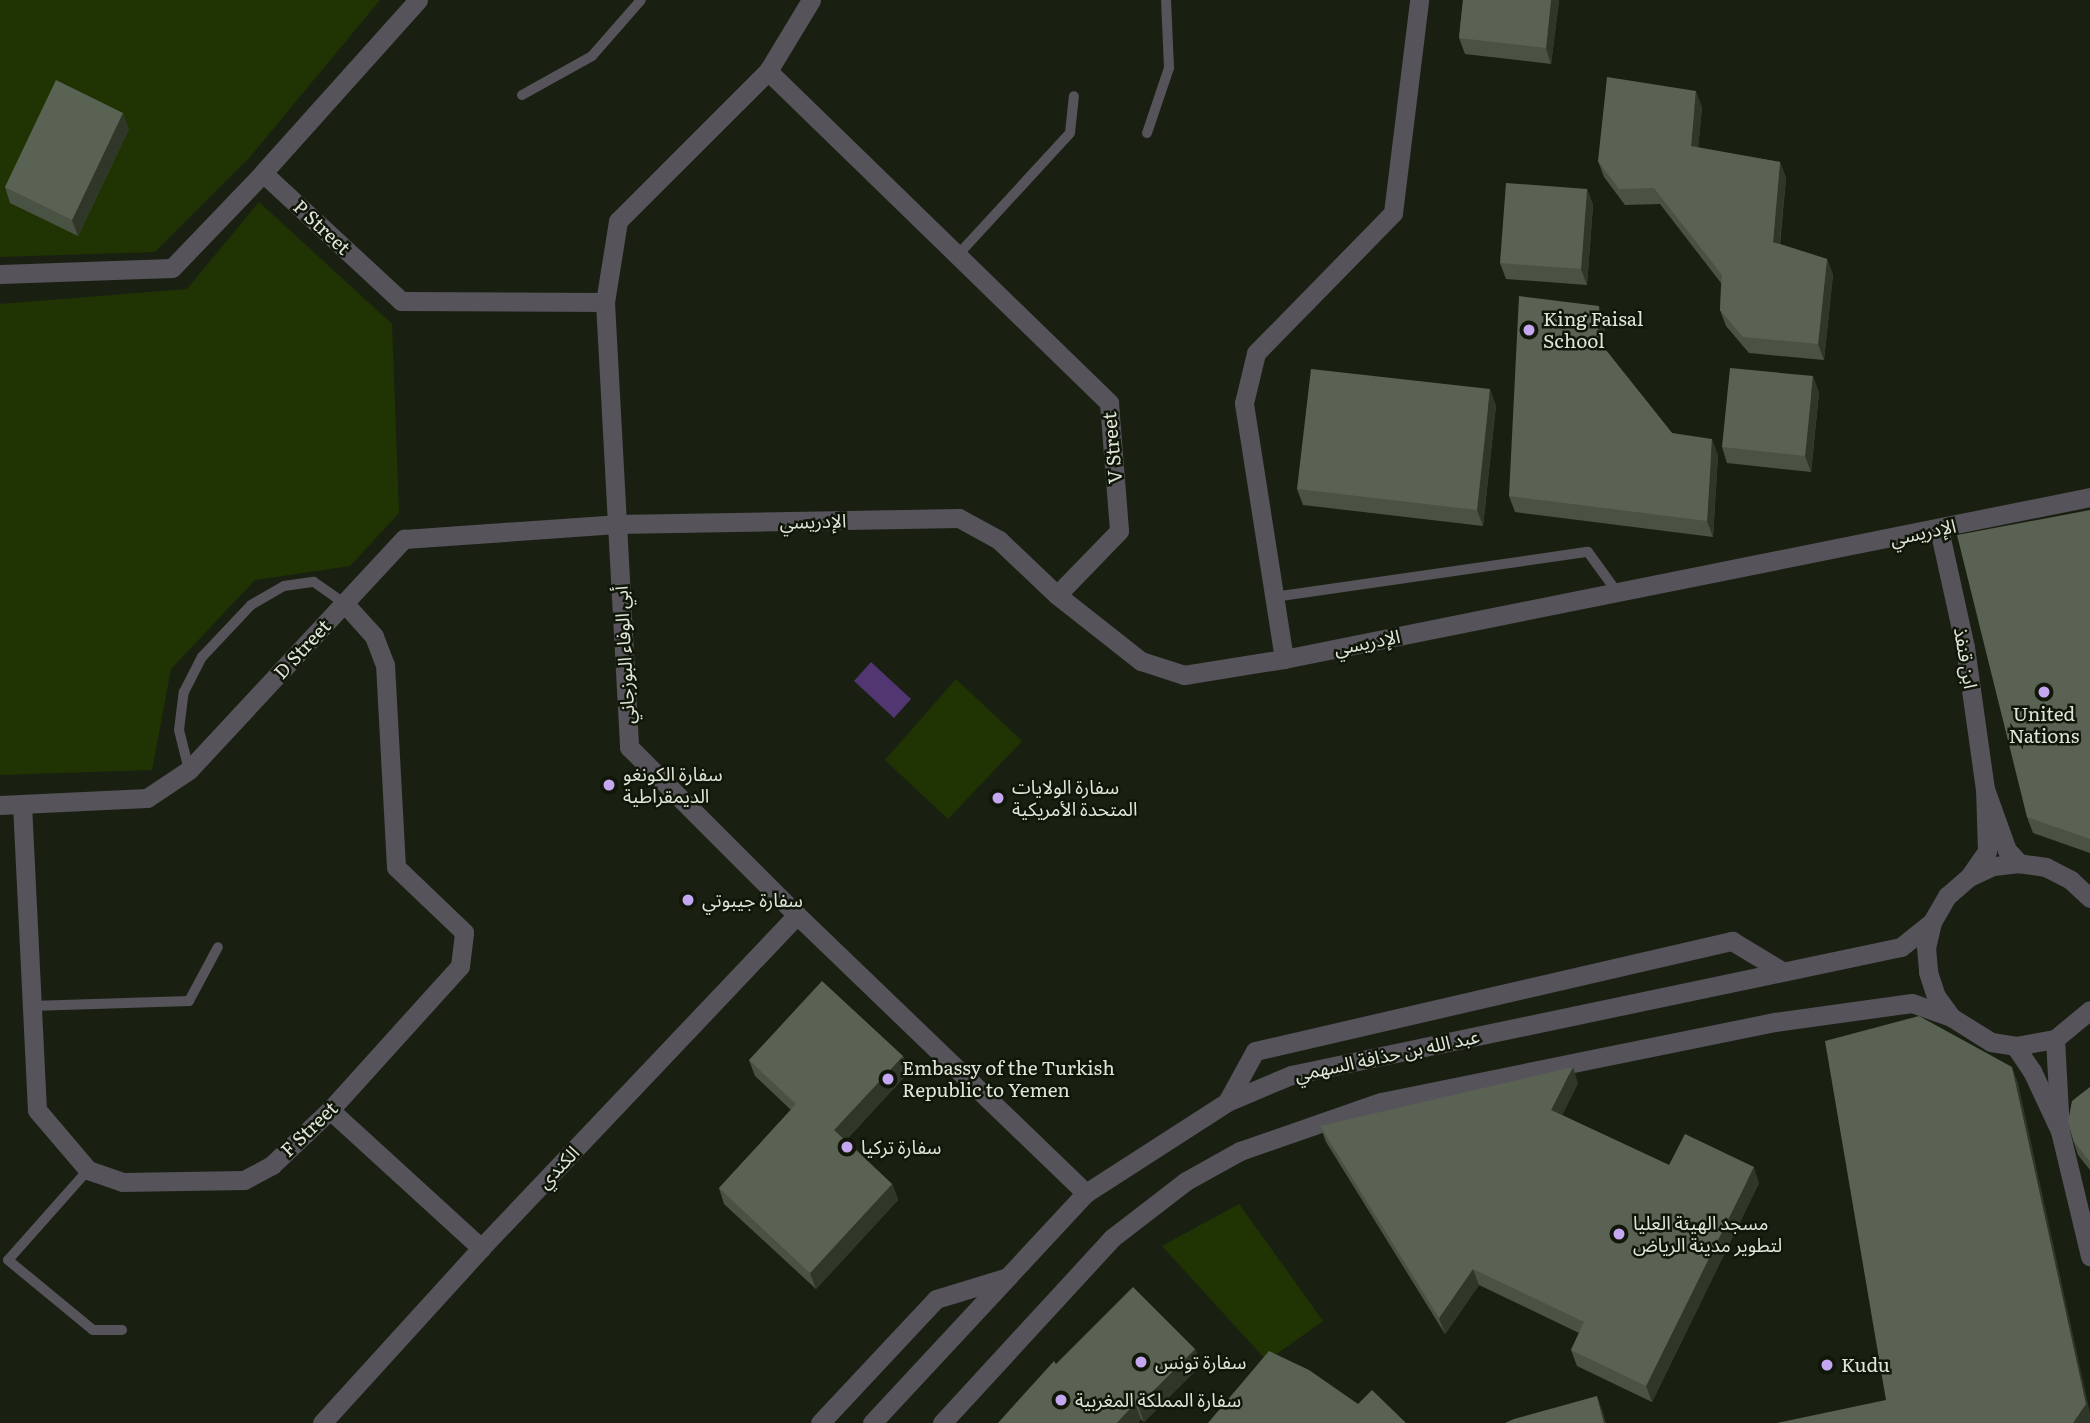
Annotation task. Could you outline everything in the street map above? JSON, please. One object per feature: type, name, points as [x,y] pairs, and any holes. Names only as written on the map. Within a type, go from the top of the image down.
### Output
[{"type":"street","points":[[0,274],[172,268],[263,173],[418,0]]},
{"type":"street","name":"أبي الوفاء البوزجاني","points":[[811,0],[768,71],[618,221],[605,302],[629,747],[797,915],[1086,1193]]},
{"type":"street","points":[[1284,659],[1244,403],[1256,353],[1393,213],[1419,0]]},
{"type":"street","name":"V Street","points":[[768,71],[956,257],[1109,403],[1119,531],[1057,595]]},
{"type":"street","name":"P Street","points":[[263,173],[401,301],[605,302]]},
{"type":"street","name":"الإدريسي","points":[[616,524],[959,518],[999,540],[1057,595],[1141,661],[1184,675],[1284,659],[2090,497]]},
{"type":"street","name":"D Street","points":[[0,805],[147,798],[189,770],[404,539],[616,524]]},
{"type":"street","name":"ابن قنفذ","points":[[1939,529],[1965,647],[1986,789]]},
{"type":"street","name":"F Street","points":[[88,1170],[122,1182],[244,1180],[272,1165],[330,1110],[460,966],[464,932],[396,867],[385,665],[374,636],[345,604]]},
{"type":"street","points":[[1986,789],[2007,850],[2019,863]]},
{"type":"street","points":[[1951,1017],[1928,972],[1926,947],[1932,922],[1947,896],[1969,877],[1987,850],[1986,789]]},
{"type":"street","points":[[22,804],[37,1110],[88,1170]]},
{"type":"street","points":[[1969,877],[1993,866],[2019,863],[2046,867],[2071,880],[2090,898]]},
{"type":"street","name":"الكندي","points":[[322,1423],[481,1248],[797,915]]},
{"type":"street","name":"عبد الله بن حذافة السهمي","points":[[872,1423],[1086,1193],[1227,1102],[1291,1074],[1901,947],[1932,922]]},
{"type":"street","points":[[1227,1102],[1255,1051],[1732,941],[1782,971]]},
{"type":"street","points":[[942,1423],[1112,1238],[1186,1181],[1240,1151],[1381,1102],[1775,1022],[1912,1003],[1951,1017],[1980,1037],[2015,1046],[2055,1039],[2090,1010]]},
{"type":"street","points":[[2055,1039],[2060,1130],[2090,1256]]},
{"type":"street","points":[[2015,1046],[2032,1071],[2060,1130]]},
{"type":"street","points":[[330,1110],[481,1248]]},
{"type":"street","points":[[820,1423],[936,1299],[1008,1277]]},
{"type":"lane","points":[[522,95],[592,56],[640,0]]},
{"type":"lane","points":[[1147,133],[1169,68],[1166,0]]},
{"type":"lane","points":[[956,257],[1070,132],[1074,96]]},
{"type":"lane","points":[[1273,597],[1588,552],[1617,592]]},
{"type":"lane","points":[[189,770],[179,730],[184,692],[202,657],[251,605],[284,586],[314,582],[345,604]]},
{"type":"lane","points":[[31,1006],[189,1001],[218,947]]},
{"type":"lane","points":[[88,1170],[8,1259],[93,1330],[122,1330]]},
{"type":"green space","points":[[0,0],[380,0],[249,158],[155,252],[0,257]]},
{"type":"green space","points":[[259,202],[392,324],[399,513],[350,566],[255,580],[171,669],[152,770],[0,775],[0,304],[187,289]]},
{"type":"green space","points":[[956,679],[1022,741],[948,819],[885,760]]},
{"type":"green space","points":[[1239,1204],[1323,1321],[1267,1361],[1162,1246]]},
{"type":"shaded area","points":[[871,662],[911,699],[894,718],[854,681]]},
{"type":"building","points":[[1463,0],[1551,0],[1546,48],[1459,38]]},
{"type":"building","points":[[1607,77],[1696,91],[1691,146],[1780,162],[1773,242],[1827,259],[1818,344],[1743,337],[1720,310],[1722,275],[1654,188],[1619,189],[1598,161]]},
{"type":"building","points":[[56,80],[123,113],[72,220],[5,187]]},
{"type":"building","points":[[1506,183],[1587,189],[1581,269],[1500,263]]},
{"type":"building","points":[[1519,296],[1599,306],[1598,340],[1672,433],[1712,439],[1707,521],[1509,496]]},
{"type":"building","points":[[1730,368],[1813,376],[1805,456],[1722,447]]},
{"type":"building","points":[[1311,369],[1490,389],[1477,510],[1297,489]]},
{"type":"building","name":"United Nations","points":[[2090,510],[2090,839],[2027,817],[1957,535]]},
{"type":"building","points":[[822,981],[903,1056],[834,1130],[892,1184],[810,1273],[719,1188],[796,1104],[749,1060]]},
{"type":"building","points":[[1919,1016],[2012,1067],[2086,1404],[2073,1423],[1777,1423],[1886,1400],[1825,1041]]},
{"type":"building","points":[[1573,1067],[1551,1110],[1669,1165],[1685,1134],[1754,1167],[1646,1386],[1571,1350],[1584,1322],[1473,1269],[1439,1318],[1320,1126]]},
{"type":"building","points":[[2090,1087],[2090,1162],[2073,1140],[2068,1122],[2072,1101]]},
{"type":"building","points":[[1133,1287],[1195,1349],[1138,1406],[1135,1403],[1117,1423],[998,1423],[1054,1361],[1056,1364]]},
{"type":"building","points":[[1269,1351],[1309,1370],[1358,1404],[1372,1390],[1406,1423],[1208,1423]]},
{"type":"building","points":[[1597,1396],[1604,1423],[1505,1423],[1514,1419]]},
{"type":"place","name":"King Faisal School","points":[[1529,330]]},
{"type":"place","name":"United Nations","points":[[2044,692]]},
{"type":"place","name":"سفارة الكونغو الديمقراطية","points":[[609,785]]},
{"type":"place","name":"سفارة الولايات المتحدة الأمريكية","points":[[998,798]]},
{"type":"place","name":"سفارة جيبوتي","points":[[688,900]]},
{"type":"place","name":"Embassy of the Turkish Republic to Yemen","points":[[888,1079]]},
{"type":"place","name":"سفارة تركيا","points":[[847,1147]]},
{"type":"place","name":"مسجد الهيئة العليا لتطوير مدينة الرياض","points":[[1619,1234]]},
{"type":"place","name":"سفارة تونس","points":[[1141,1362]]},
{"type":"place","name":"Kudu","points":[[1827,1365]]},
{"type":"place","name":"سفارة المملكة المغربية","points":[[1061,1400]]}]
